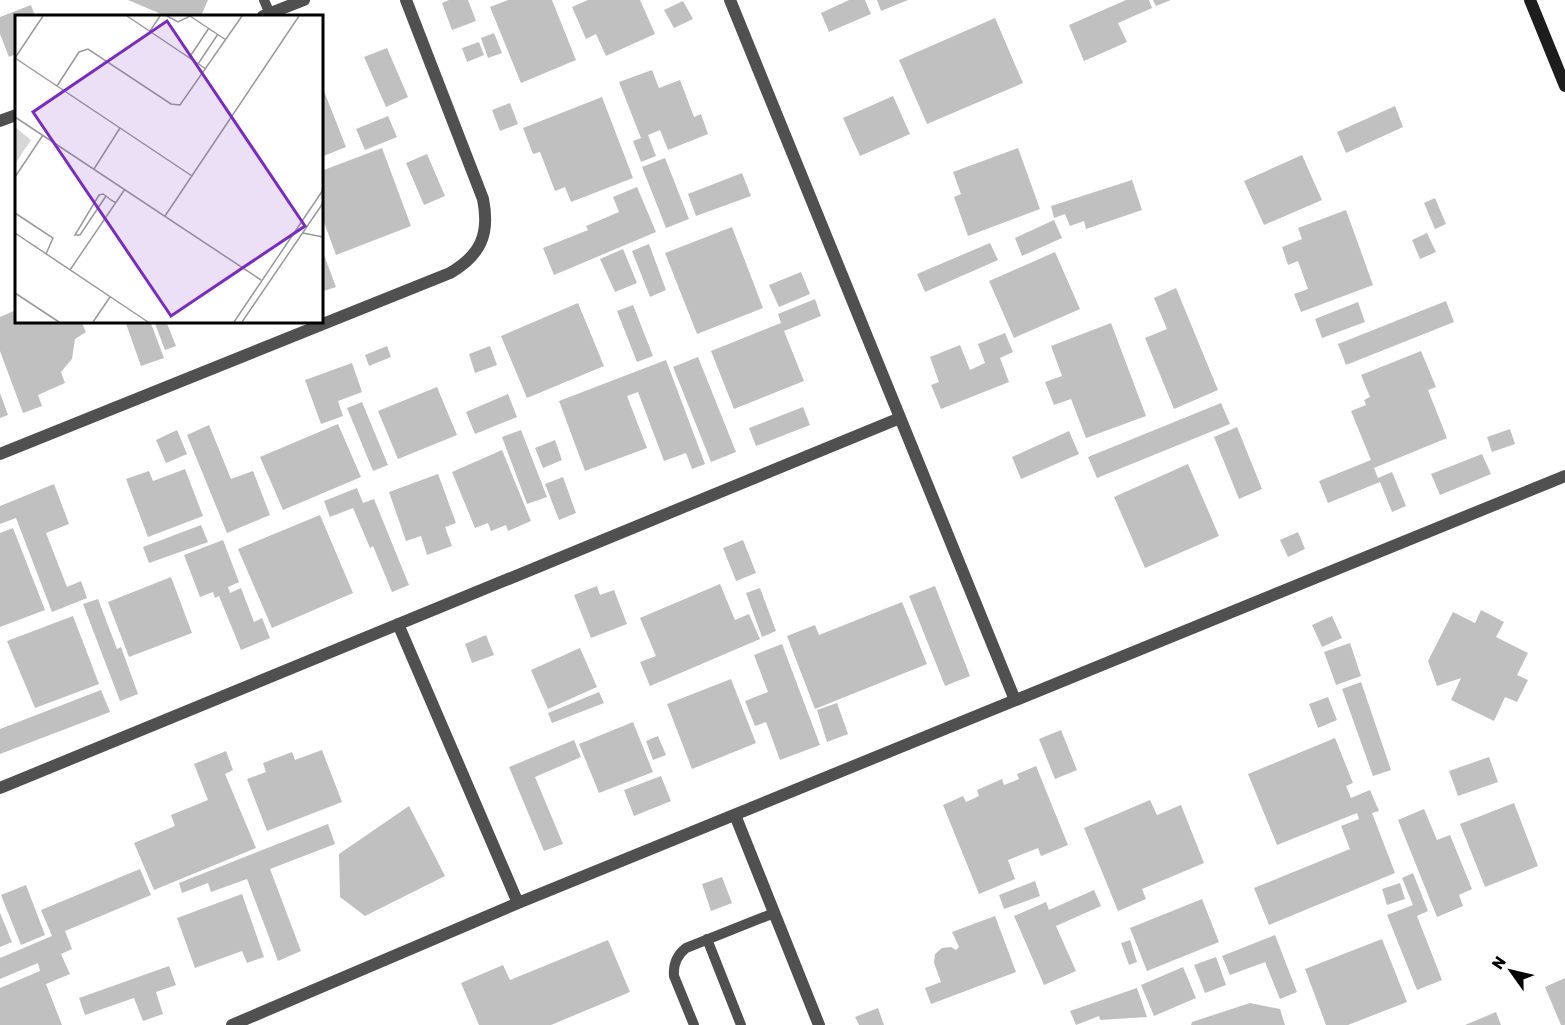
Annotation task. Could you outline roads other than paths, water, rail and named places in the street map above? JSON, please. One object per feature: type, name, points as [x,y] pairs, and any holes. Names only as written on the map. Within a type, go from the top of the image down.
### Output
[{"type":"main road","points":[[1530,0],[1565,86]]},
{"type":"street","points":[[266,15],[304,0]]},
{"type":"street","points":[[0,454],[450,273],[473,255],[481,242],[485,228],[486,213],[483,199],[406,0]]},
{"type":"street","points":[[730,0],[1015,700]]},
{"type":"street","points":[[0,121],[15,114]]},
{"type":"street","points":[[0,788],[900,418]]},
{"type":"street","points":[[232,1025],[518,903],[1565,476]]},
{"type":"street","points":[[398,624],[518,903]]},
{"type":"street","points":[[735,815],[819,1025]]},
{"type":"lane","points":[[264,0],[266,15]]},
{"type":"lane","points":[[694,1025],[674,976],[675,963],[681,952],[707,939],[774,913]]},
{"type":"lane","points":[[707,939],[741,1025]]}]
